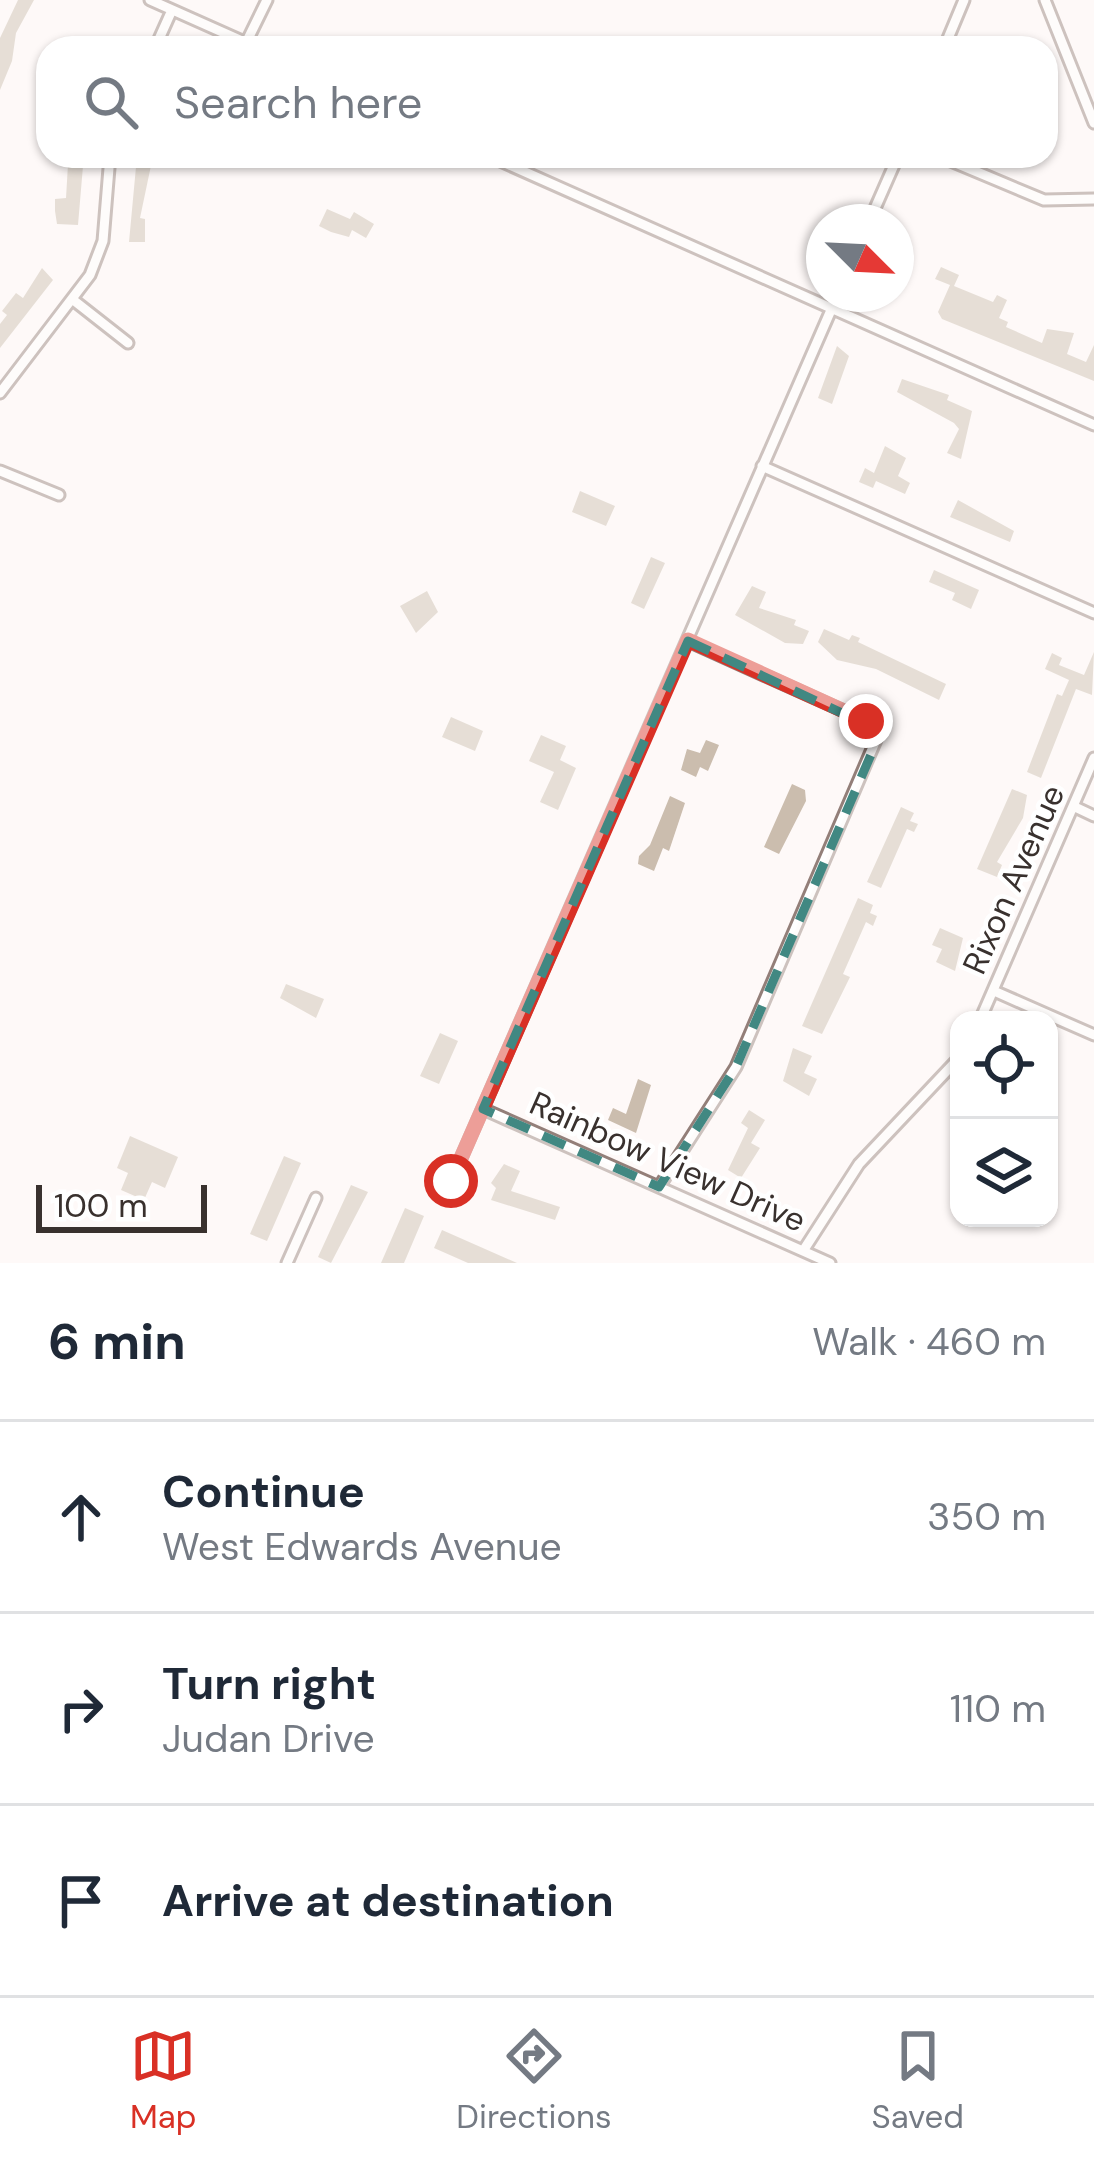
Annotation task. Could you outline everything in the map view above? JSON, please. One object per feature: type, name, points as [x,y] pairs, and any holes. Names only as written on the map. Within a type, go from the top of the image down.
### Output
[{"type":"street","points":[[150,0],[231,36]]},
{"type":"street","points":[[250,36],[267,0]]},
{"type":"street","points":[[949,36],[964,0]]},
{"type":"street","points":[[1045,0],[1094,123]]},
{"type":"street","points":[[160,36],[172,10]]},
{"type":"street","points":[[0,393],[90,275],[103,241],[109,168]]},
{"type":"street","points":[[516,168],[806,296]]},
{"type":"street","points":[[877,204],[893,168]]},
{"type":"street","points":[[968,168],[1044,200],[1094,199]]},
{"type":"street","points":[[72,298],[128,343]]},
{"type":"street","points":[[451,1181],[830,312]]},
{"type":"street","points":[[841,312],[1094,425]]},
{"type":"street","points":[[762,466],[1094,613]]},
{"type":"street","points":[[0,471],[58,496]]},
{"type":"street","points":[[659,1187],[736,1067],[876,733],[866,721],[688,640]]},
{"type":"street","name":"Rixon Avenue","points":[[984,1011],[1094,758]]},
{"type":"street","points":[[1075,807],[1094,816]]},
{"type":"street","points":[[994,991],[1094,1035]]},
{"type":"street","points":[[803,1251],[859,1164],[950,1068]]},
{"type":"street","name":"Rainbow View Drive","points":[[483,1109],[830,1263]]},
{"type":"street","points":[[287,1263],[316,1198]]},
{"type":"highlighted area","points":[[688,641],[874,728],[876,743],[736,1067],[659,1187],[483,1109]]},
{"type":"building","points":[[18,0],[34,0],[16,33],[12,61],[0,90],[0,38]]},
{"type":"building","points":[[68,168],[83,168],[78,225],[57,224],[55,199],[66,198]]},
{"type":"building","points":[[136,168],[150,168],[140,218],[145,219],[145,242],[129,242]]},
{"type":"building","points":[[327,209],[350,219],[354,212],[374,224],[366,238],[352,230],[349,237],[331,232],[319,226]]},
{"type":"building","points":[[941,267],[959,275],[954,286],[993,302],[997,295],[1007,300],[999,318],[1008,322],[1006,327],[1042,343],[1047,329],[1074,333],[1067,354],[1086,362],[1094,345],[1094,381],[942,319],[938,312],[950,285],[935,279]]},
{"type":"building","points":[[42,268],[53,280],[0,348],[0,324],[7,315],[2,311],[16,293],[23,298]]},
{"type":"building","points":[[837,346],[849,356],[832,404],[818,398]]},
{"type":"building","points":[[902,379],[949,395],[947,400],[972,411],[961,459],[947,453],[959,429],[897,392]]},
{"type":"building","points":[[885,446],[906,458],[898,476],[910,483],[905,494],[876,481],[873,488],[859,482],[865,468],[874,473]]},
{"type":"building","points":[[580,491],[615,506],[606,526],[572,512]]},
{"type":"building","points":[[958,500],[1014,531],[1010,542],[950,517]]},
{"type":"building","points":[[651,557],[665,563],[644,609],[631,603]]},
{"type":"building","points":[[934,570],[979,590],[971,609],[952,600],[955,593],[929,582]]},
{"type":"building","points":[[752,586],[766,592],[759,608],[796,620],[794,625],[809,631],[803,644],[785,643],[735,615]]},
{"type":"building","points":[[427,591],[438,612],[416,633],[400,606]]},
{"type":"building","points":[[824,629],[849,640],[852,635],[860,638],[858,642],[946,684],[939,700],[876,669],[837,660],[818,642]]},
{"type":"building","points":[[1094,652],[1092,695],[1076,689],[1041,778],[1027,772],[1057,694],[1062,696],[1069,680],[1045,669],[1052,653],[1062,658],[1059,665],[1084,675]]},
{"type":"building","points":[[451,717],[483,731],[475,751],[442,737]]},
{"type":"building","points":[[541,735],[566,746],[560,760],[576,768],[558,810],[540,802],[554,772],[529,761]]},
{"type":"building","points":[[706,740],[719,745],[708,771],[700,767],[696,777],[681,770],[687,749],[700,753]]},
{"type":"building","points":[[792,784],[805,790],[806,801],[779,854],[764,847]]},
{"type":"building","points":[[1012,789],[1027,795],[1023,818],[997,862],[1002,865],[997,877],[977,869]]},
{"type":"building","points":[[670,796],[685,803],[669,851],[663,848],[654,871],[638,864],[639,856],[650,845]]},
{"type":"building","points":[[901,807],[914,813],[910,821],[918,824],[914,832],[907,829],[881,888],[867,882]]},
{"type":"building","points":[[858,898],[873,905],[870,913],[877,916],[873,926],[866,922],[843,974],[850,977],[822,1034],[802,1026]]},
{"type":"building","points":[[940,928],[963,938],[955,971],[936,962],[942,949],[932,945]]},
{"type":"building","points":[[286,984],[324,999],[316,1018],[280,998]]},
{"type":"building","points":[[440,1033],[458,1041],[439,1084],[420,1076]]},
{"type":"building","points":[[793,1048],[812,1056],[804,1073],[817,1079],[809,1096],[783,1081]]},
{"type":"building","points":[[638,1079],[651,1085],[636,1133],[608,1120],[613,1108],[626,1114]]},
{"type":"building","points":[[749,1110],[765,1120],[751,1143],[760,1148],[741,1178],[728,1170],[748,1128],[741,1123]]},
{"type":"building","points":[[130,1136],[178,1157],[165,1188],[152,1182],[144,1200],[121,1190],[128,1173],[117,1168]]},
{"type":"building","points":[[284,1156],[301,1163],[267,1241],[250,1234]]},
{"type":"building","points":[[504,1164],[520,1171],[511,1191],[560,1207],[555,1220],[491,1200],[496,1188],[491,1183]]},
{"type":"building","points":[[351,1185],[368,1192],[331,1263],[318,1257]]},
{"type":"building","points":[[405,1208],[424,1216],[404,1263],[381,1263]]},
{"type":"building","points":[[442,1230],[517,1263],[468,1263],[434,1248]]},
{"type":"route","points":[[451,1181],[688,640],[866,721]]}]
